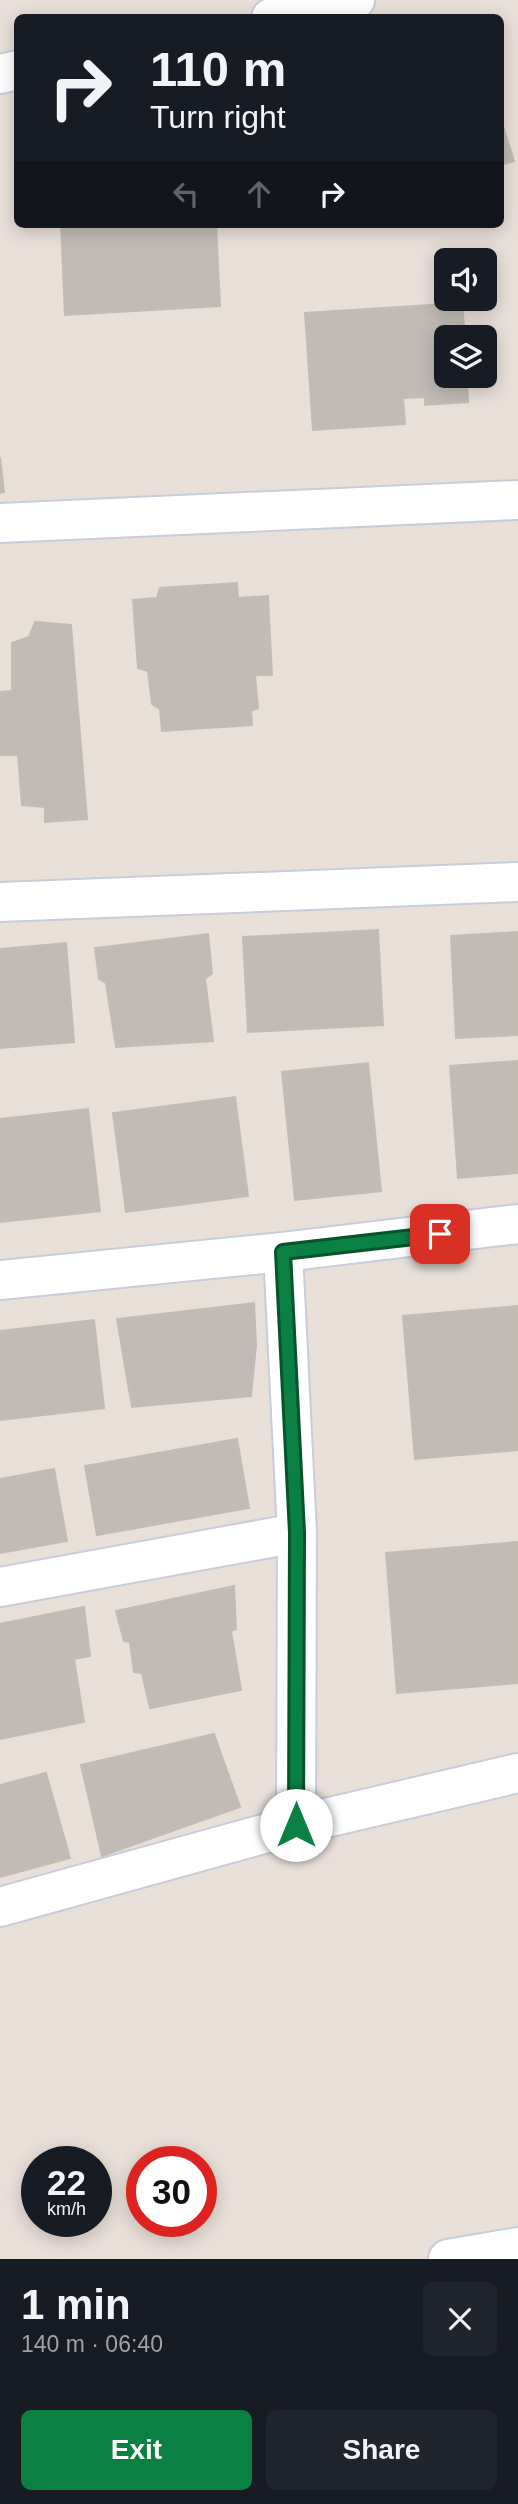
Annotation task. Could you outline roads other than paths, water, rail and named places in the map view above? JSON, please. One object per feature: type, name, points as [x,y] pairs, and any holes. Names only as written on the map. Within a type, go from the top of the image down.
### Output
[{"type":"street","points":[[289,14],[349,1]]},
{"type":"street","points":[[0,523],[518,500]]},
{"type":"street","points":[[0,902],[518,882]]},
{"type":"street","points":[[0,1280],[283,1252],[518,1224]]},
{"type":"street","points":[[283,1252],[297,1533],[296,1825]]},
{"type":"street","points":[[0,1587],[297,1533]]},
{"type":"street","points":[[0,1907],[296,1825],[518,1773]]},
{"type":"street","points":[[448,2259],[518,2247]]}]
